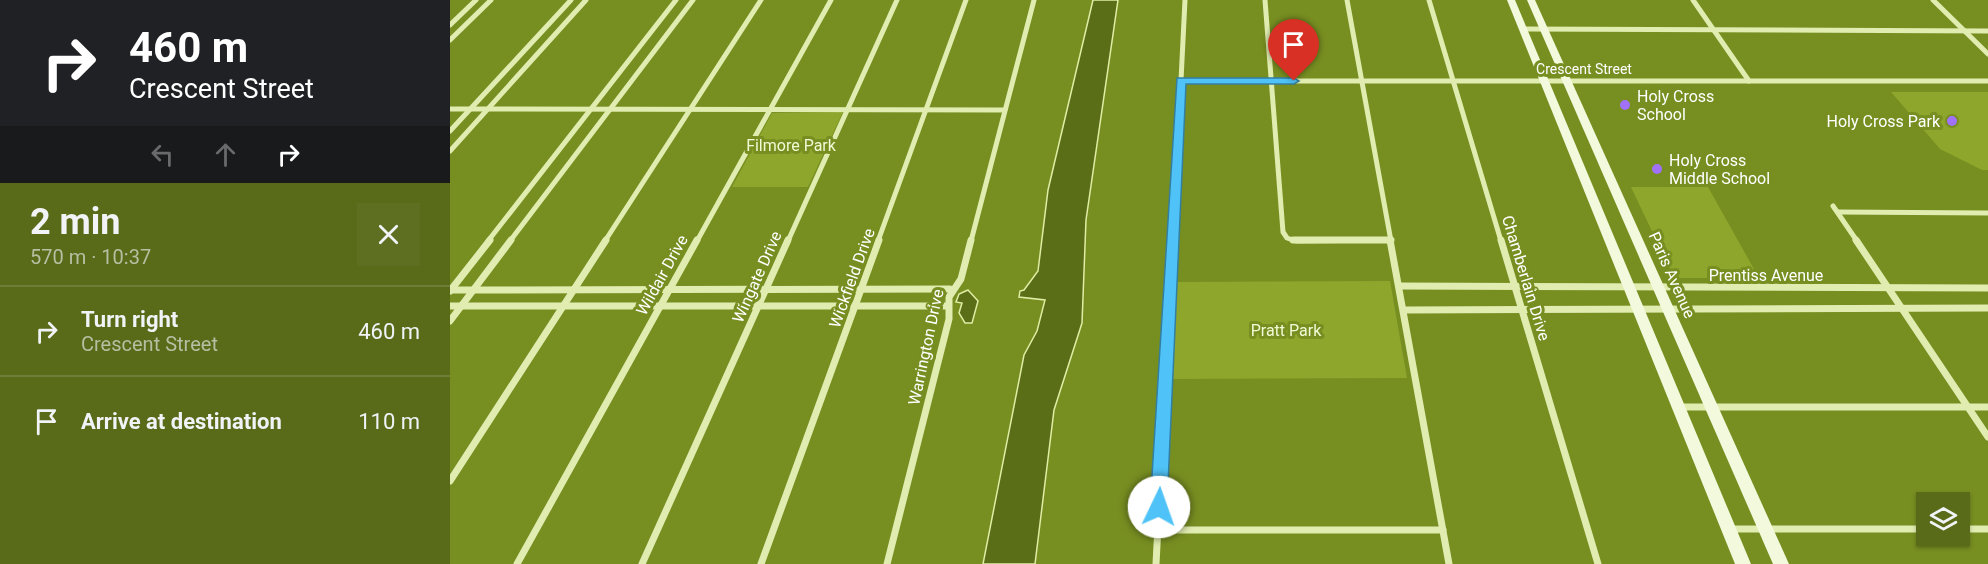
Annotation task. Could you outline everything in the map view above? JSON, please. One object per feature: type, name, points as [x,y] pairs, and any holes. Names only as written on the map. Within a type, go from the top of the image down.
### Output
[{"type":"street","points":[[450,25],[476,0]]},
{"type":"street","points":[[450,40],[491,0]]},
{"type":"street","points":[[450,131],[571,0]]},
{"type":"street","points":[[450,151],[586,0]]},
{"type":"street","points":[[450,480],[692,110],[761,0]]},
{"type":"street","name":"Wildair Drive","points":[[517,564],[831,0]]},
{"type":"street","name":"Wingate Drive","points":[[642,564],[897,0]]},
{"type":"street","name":"Wickfield Drive","points":[[761,564],[966,0]]},
{"type":"street","name":"Warrington Drive","points":[[886,564],[949,319],[946,306],[950,289],[961,279],[1034,0]]},
{"type":"street","points":[[1156,564],[1185,0]]},
{"type":"street","points":[[1265,0],[1281,225],[1287,238],[1306,242],[1391,240]]},
{"type":"street","points":[[1347,0],[1449,564]]},
{"type":"street","name":"Chamberlain Drive","points":[[1429,0],[1598,564]]},
{"type":"street","points":[[1511,0],[1743,564]]},
{"type":"street","name":"Paris Avenue","points":[[1531,0],[1781,564]]},
{"type":"street","points":[[1693,0],[1749,81]]},
{"type":"street","points":[[1933,0],[1988,54]]},
{"type":"street","points":[[451,290],[674,1],[692,1]]},
{"type":"street","points":[[450,321],[692,1]]},
{"type":"street","points":[[1523,29],[1988,31]]},
{"type":"street","name":"Crescent Street","points":[[1181,81],[1988,81]]},
{"type":"street","points":[[450,109],[1005,110]]},
{"type":"street","points":[[1988,213],[1836,209],[1988,437]]},
{"type":"street","name":"Prentiss Avenue","points":[[1399,286],[1988,288]]},
{"type":"street","points":[[451,290],[950,289]]},
{"type":"street","points":[[450,306],[946,306]]},
{"type":"street","name":"Prentiss Avenue","points":[[1404,310],[1988,308]]},
{"type":"street","points":[[1679,407],[1988,407]]},
{"type":"street","points":[[1728,529],[1916,529]]},
{"type":"street","points":[[1970,529],[1988,529]]},
{"type":"street","points":[[1158,530],[1443,530]]},
{"type":"green space","name":"Holy Cross Park","points":[[1891,92],[1988,92],[1988,170],[1982,170],[1940,149]]},
{"type":"green space","name":"Filmore Park","points":[[843,112],[808,187],[732,187],[772,113]]},
{"type":"green space","points":[[1631,187],[1708,187],[1759,278],[1674,278]]},
{"type":"green space","name":"Pratt Park","points":[[1390,281],[1407,378],[1172,379],[1176,282]]},
{"type":"shaded area","points":[[1093,0],[1118,0],[1086,220],[1082,323],[1054,410],[1035,564],[983,564],[1024,355],[1037,331],[1045,300],[1019,297],[1020,291],[1024,290],[1038,271],[1048,190]]},
{"type":"shaded area","points":[[968,290],[978,301],[972,323],[965,323],[959,313],[962,303],[956,302],[959,294]]},
{"type":"place","name":"Holy Cross School","points":[[1625,105]]},
{"type":"place","name":"Holy Cross Park","points":[[1952,121]]},
{"type":"place","name":"Holy Cross Middle School","points":[[1657,169]]},
{"type":"route","points":[[1159,507],[1181,81],[1294,81]]}]
